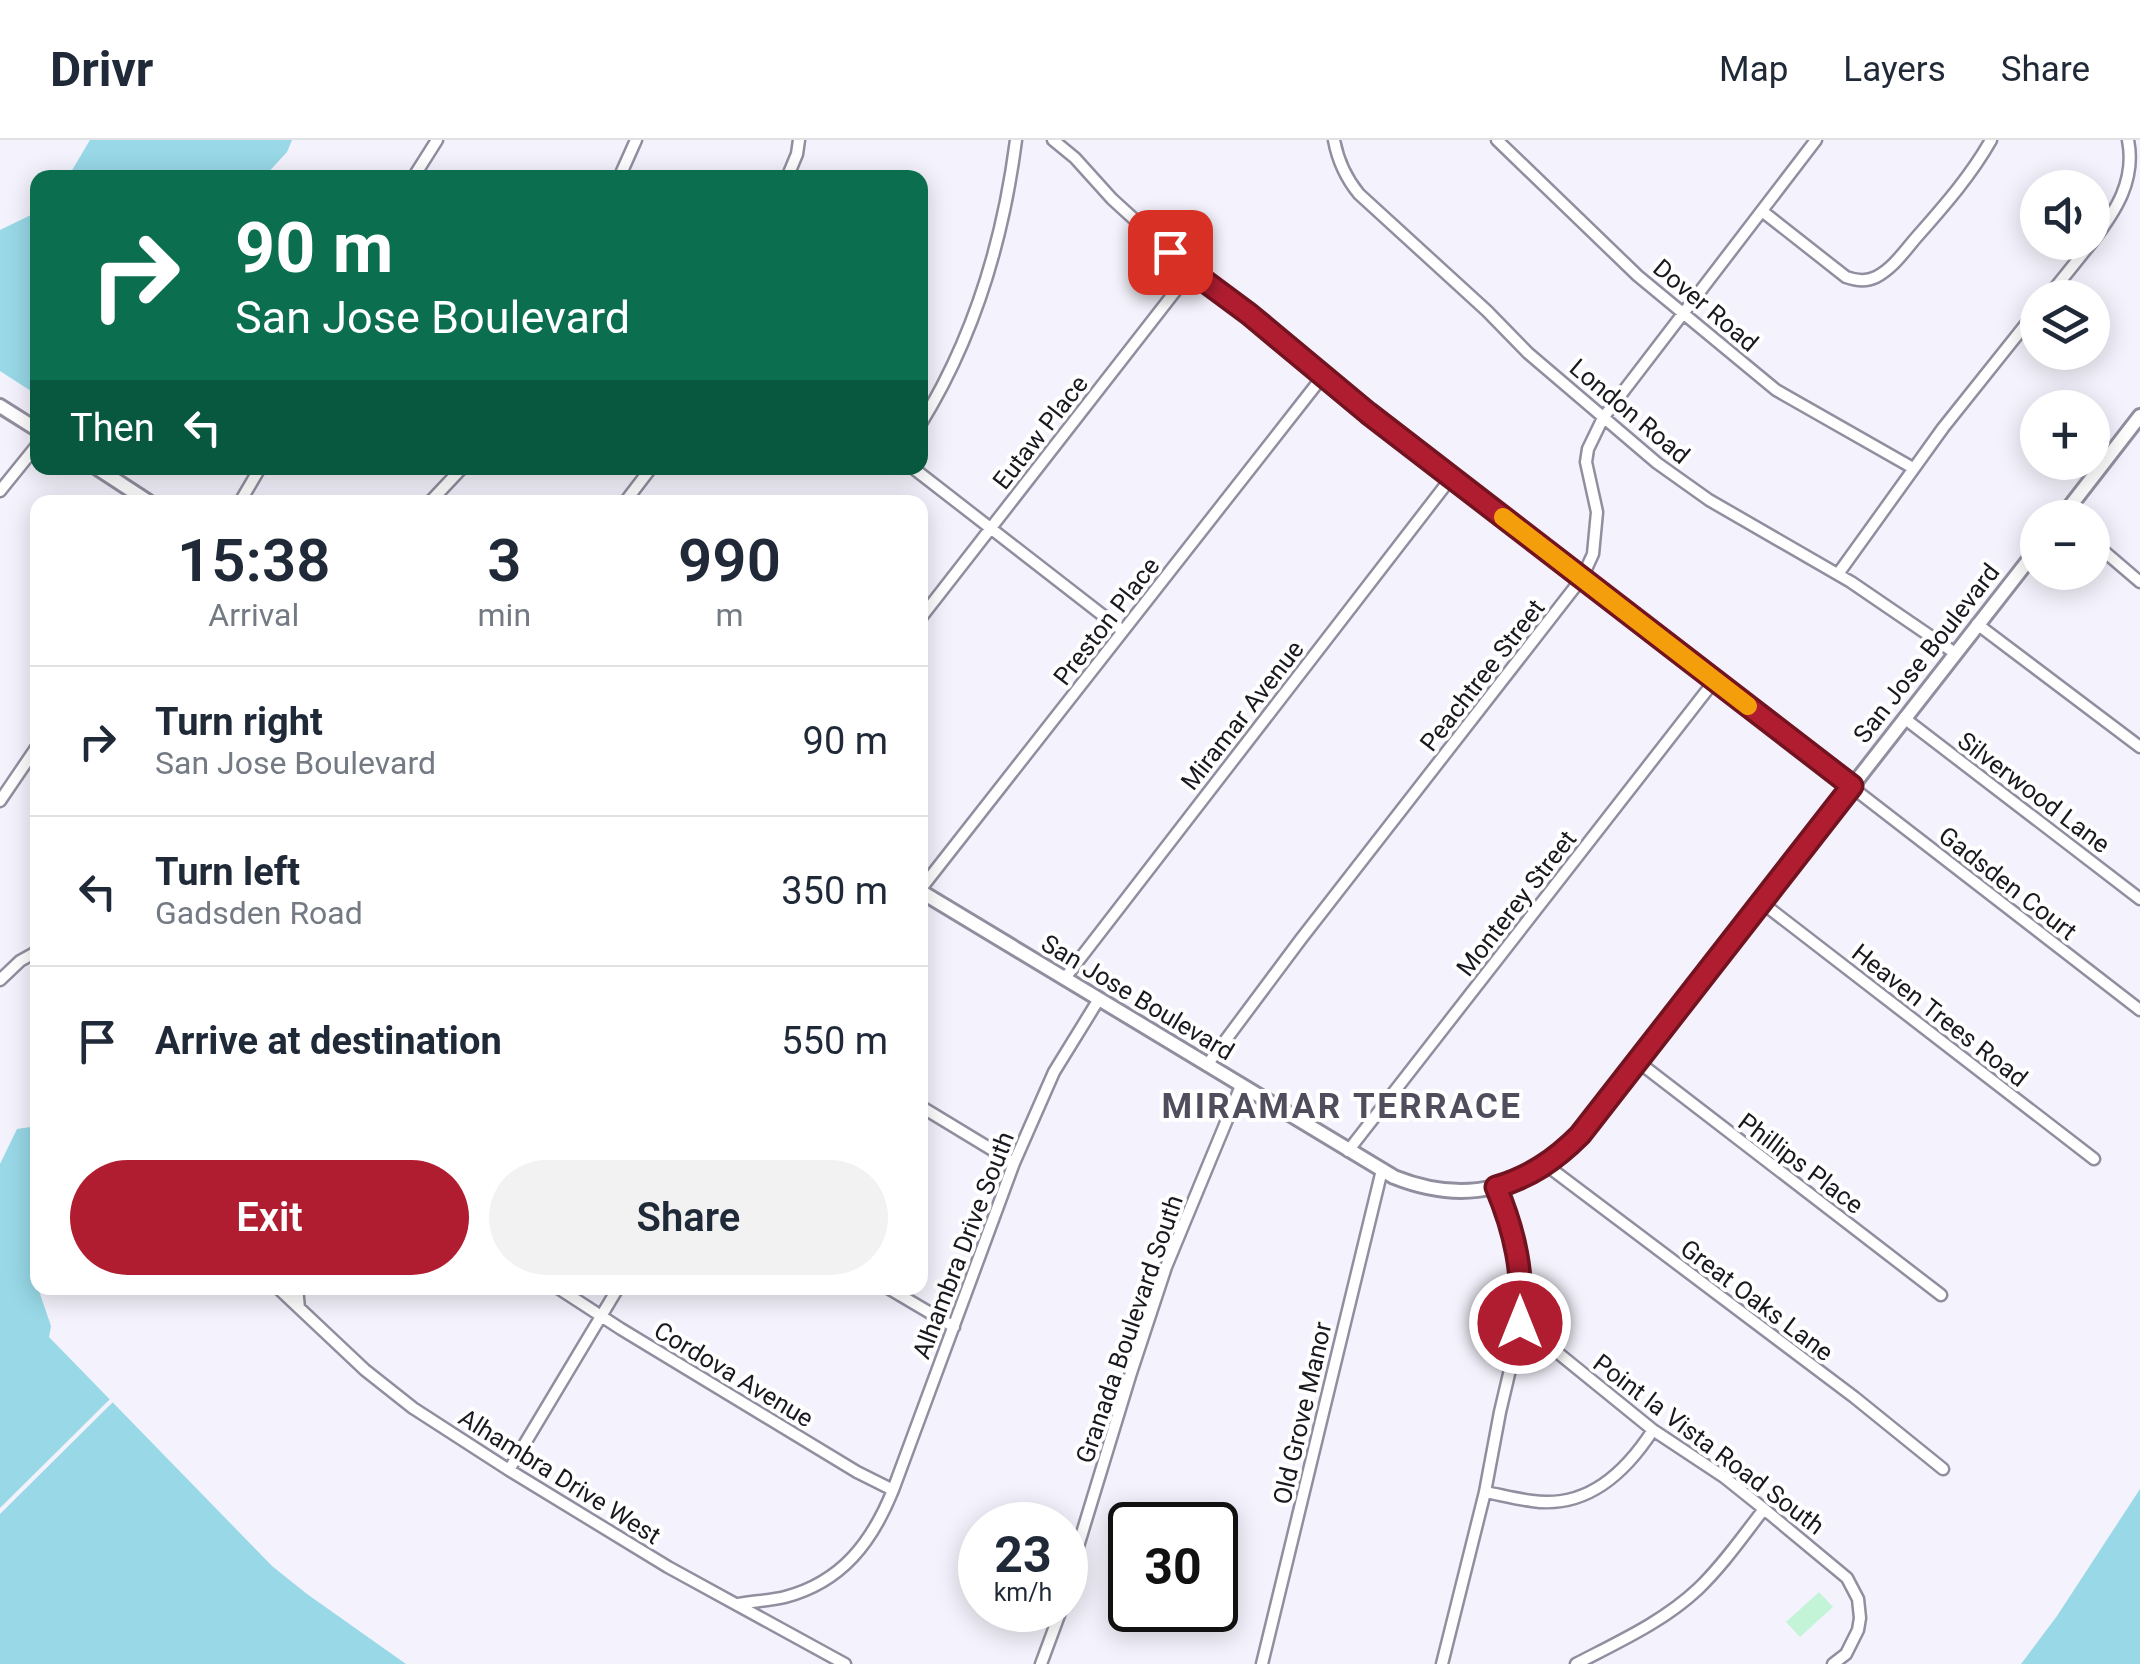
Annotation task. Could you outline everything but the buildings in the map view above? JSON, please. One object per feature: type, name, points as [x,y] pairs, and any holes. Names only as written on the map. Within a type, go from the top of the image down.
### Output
[{"type":"street","points":[[418,170],[437,140]]},
{"type":"street","points":[[623,170],[636,140]]},
{"type":"street","points":[[790,170],[799,140]]},
{"type":"street","points":[[928,410],[958,357],[981,296],[1001,230],[1016,140]]},
{"type":"street","name":"Gadsden Court","points":[[1053,140],[1191,271],[1451,478],[2140,1010]]},
{"type":"street","name":"London Road","points":[[1334,140],[1339,164],[1359,194],[1528,353],[1643,452],[1708,500],[1838,574],[1954,654]]},
{"type":"street","name":"Dover Road","points":[[1497,140],[1638,276],[1776,390],[1914,468]]},
{"type":"street","name":"Peachtree Street","points":[[1207,1065],[1582,578],[1593,554],[1597,512],[1586,462],[1588,449],[1604,418],[1816,140]]},
{"type":"street","points":[[1762,211],[1846,277],[1873,279],[1901,255],[1964,184],[1990,140]]},
{"type":"street","points":[[2110,218],[2125,190],[2130,162],[2128,140]]},
{"type":"street","points":[[2061,280],[2078,260]]},
{"type":"street","name":"Eutaw Place","points":[[928,608],[1191,271]]},
{"type":"street","points":[[1838,574],[1914,468],[2020,333]]},
{"type":"street","name":"Preston Place","points":[[928,880],[1323,376]]},
{"type":"street","points":[[0,406],[30,425]]},
{"type":"street","points":[[2075,500],[2140,416]]},
{"type":"street","points":[[0,491],[30,454]]},
{"type":"street","points":[[107,475],[138,495]]},
{"type":"street","points":[[437,495],[455,475]]},
{"type":"street","points":[[630,495],[646,475]]},
{"type":"street","points":[[921,475],[1123,632]]},
{"type":"street","name":"Miramar Avenue","points":[[1065,978],[1451,478]]},
{"type":"street","points":[[2110,556],[2140,582]]},
{"type":"street","name":"San Jose Boulevard","points":[[928,895],[1382,1170],[1413,1185],[1431,1188],[1472,1192],[1496,1187],[1546,1165],[1580,1135],[2020,570]]},
{"type":"street","points":[[1977,624],[2140,747]]},
{"type":"street","name":"Monterey Street","points":[[1348,1152],[1715,680]]},
{"type":"street","name":"Silverwood Lane","points":[[1904,718],[2140,898]]},
{"type":"street","points":[[0,802],[30,757]]},
{"type":"street","name":"Heaven Trees Road","points":[[1761,902],[2094,1159]]},
{"type":"street","points":[[0,980],[30,955]]},
{"type":"street","name":"Alhambra Drive South","points":[[738,1604],[789,1596],[812,1587],[851,1559],[874,1533],[1014,1162],[1054,1072],[1099,999]]},
{"type":"street","name":"Phillips Place","points":[[1637,1061],[1941,1295]]},
{"type":"street","name":"Granada Boulevard South","points":[[1088,1514],[1166,1267],[1241,1086]]},
{"type":"street","points":[[928,1111],[1014,1162]]},
{"type":"street","name":"Great Oaks Lane","points":[[1546,1165],[1944,1468]]},
{"type":"street","name":"Old Grove Manor","points":[[1262,1664],[1382,1170]]},
{"type":"street","points":[[1442,1664],[1485,1492],[1520,1323],[1520,1262],[1511,1224],[1496,1187]]},
{"type":"street","name":"Alhambra Drive West","points":[[285,1295],[400,1398],[509,1470],[672,1570],[845,1664]]},
{"type":"street","points":[[298,1295],[299,1309]]},
{"type":"street","name":"Cordova Avenue","points":[[569,1295],[857,1472],[893,1490]]},
{"type":"street","points":[[509,1470],[614,1295]]},
{"type":"street","points":[[900,1295],[954,1328]]},
{"type":"street","name":"Point la Vista Road South","points":[[1520,1323],[1652,1430],[1724,1478],[1840,1570],[1854,1588],[1860,1608],[1853,1643],[1833,1664]]},
{"type":"street","points":[[1485,1492],[1545,1502],[1579,1497],[1604,1486],[1621,1472],[1652,1430]]},
{"type":"street","points":[[1576,1664],[1669,1612],[1723,1561],[1764,1509]]},
{"type":"street","points":[[1041,1664],[1053,1632]]},
{"type":"green space","points":[[1819,1592],[1833,1607],[1800,1637],[1786,1622]]},
{"type":"water","points":[[90,140],[292,140],[270,170],[72,170]]},
{"type":"water","points":[[30,215],[30,390],[0,371],[0,230]]},
{"type":"water","points":[[30,1127],[30,1295],[40,1295],[51,1326],[49,1337],[272,1566],[406,1664],[0,1664],[0,1164],[17,1129]]},
{"type":"water","points":[[2140,1489],[2140,1664],[2021,1664],[2057,1616]]},
{"type":"pier","points":[[110,1399],[113,1402],[0,1514],[0,1508]]},
{"type":"slow traffic","points":[[1503,517],[1748,706]]},
{"type":"district","name":"MIRAMAR TERRACE","points":[[1342,1106]]},
{"type":"route","points":[[1170,252],[1368,413],[1852,786],[1580,1135],[1546,1165],[1496,1187],[1511,1224],[1520,1262],[1520,1323]]}]
